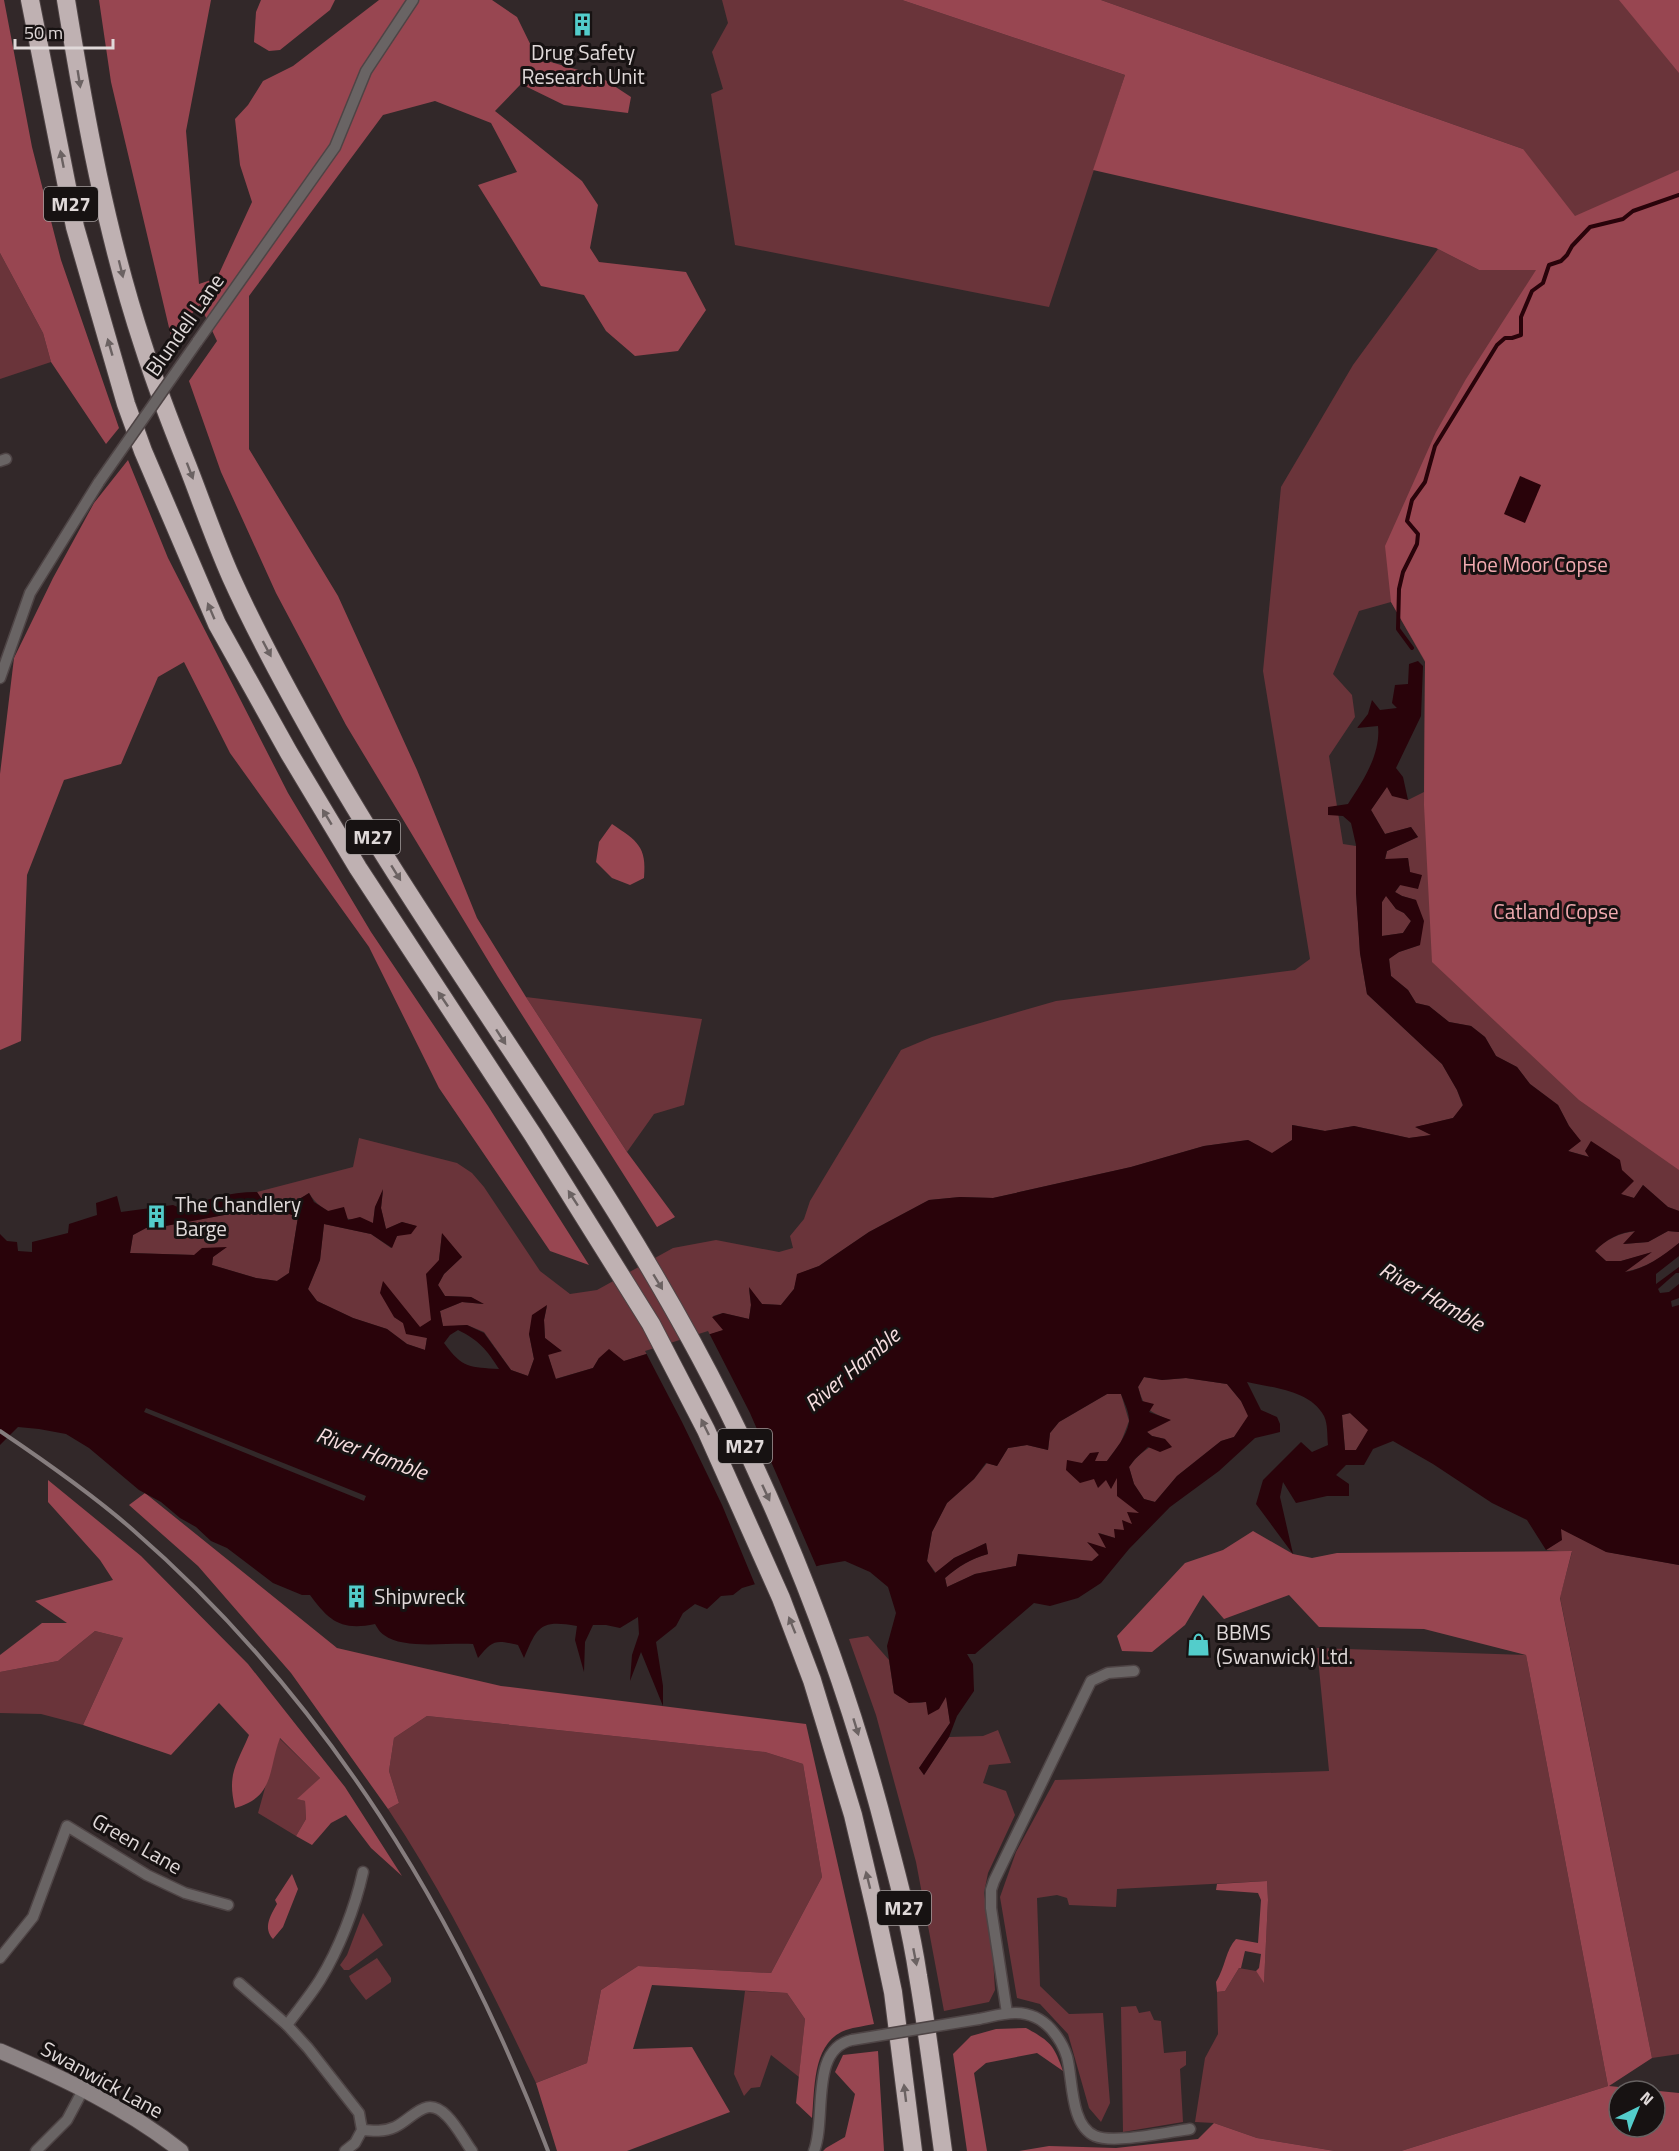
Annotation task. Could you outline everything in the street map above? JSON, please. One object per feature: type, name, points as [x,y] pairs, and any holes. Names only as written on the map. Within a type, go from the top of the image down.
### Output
[{"type":"highway","name":"M27","points":[[30,0],[75,227],[126,404],[142,451],[216,624],[358,868],[605,1247],[651,1324],[706,1430],[777,1589],[812,1680],[853,1815],[893,1992],[913,2151]]},
{"type":"highway","name":"M27","points":[[66,0],[84,111],[121,271],[156,383],[231,576],[322,751],[364,823],[629,1231],[684,1326],[739,1433],[793,1554],[838,1671],[873,1783],[919,1978],[943,2151]]},
{"type":"street","name":"Blundell Lane","points":[[0,678],[30,593],[99,482],[335,147],[366,71],[413,0]]},
{"type":"street","points":[[1007,2013],[991,1908],[991,1890],[994,1881],[1091,1681],[1108,1673],[1134,1671]]},
{"type":"street","name":"Green Lane","points":[[0,1958],[33,1917],[67,1826],[144,1873],[185,1893],[228,1905]]},
{"type":"street","points":[[287,2025],[320,1980],[328,1965],[356,1900],[363,1872]]},
{"type":"street","points":[[239,1983],[287,2025],[359,2113],[362,2130],[355,2143],[345,2151]]},
{"type":"street","points":[[814,2151],[821,2120],[825,2067],[836,2048],[852,2040],[1007,2013],[1021,2013],[1039,2018],[1059,2039],[1066,2055],[1077,2116],[1088,2132],[1101,2138],[1111,2139],[1190,2129]]},
{"type":"street","name":"Swanwick Lane","points":[[0,2051],[83,2090],[129,2115],[181,2151]]},
{"type":"street","points":[[36,2151],[67,2120],[83,2090]]},
{"type":"street","points":[[362,2130],[378,2132],[395,2126],[422,2108],[435,2107],[447,2116],[472,2151]]},
{"type":"green space","points":[[0,0],[4,0],[32,147],[61,260],[119,428],[106,444],[51,362],[43,333],[0,253]]},
{"type":"green space","points":[[99,0],[211,0],[186,131],[199,284],[217,278],[252,202],[240,165],[235,119],[248,105],[263,81],[293,66],[379,0],[492,0],[517,17],[537,58],[599,76],[631,97],[628,113],[564,105],[521,84],[495,111],[582,181],[598,205],[590,248],[599,262],[686,272],[706,310],[678,351],[635,356],[606,331],[584,295],[541,286],[478,185],[517,172],[491,123],[435,101],[383,115],[249,296],[249,449],[338,596],[417,770],[477,918],[627,1152],[675,1217],[657,1227],[498,977],[346,725],[276,593],[221,472],[189,381],[217,341],[200,305],[171,336],[111,82]]},
{"type":"green space","points":[[261,0],[335,0],[330,10],[280,50],[269,51],[254,42],[256,12]]},
{"type":"green space","points":[[722,0],[902,0],[1125,75],[1049,307],[735,245],[711,94],[723,89],[712,52],[728,23]]},
{"type":"green space","name":"Hoe Moor Copse","points":[[902,0],[1101,0],[1523,149],[1575,216],[1679,170],[1679,1170],[1579,1100],[1432,962],[1424,805],[1425,661],[1391,602],[1385,546],[1436,432],[1466,379],[1536,270],[1479,270],[1436,248],[1093,170],[1125,75]]},
{"type":"green space","name":"Catland Copse","points":[[1101,0],[1679,0],[1679,1211],[1668,1207],[1643,1185],[1634,1198],[1620,1194],[1590,1157],[1568,1151],[1580,1141],[1558,1105],[1530,1084],[1517,1067],[1496,1056],[1485,1037],[1471,1026],[1449,1022],[1429,1006],[1416,1003],[1408,990],[1391,976],[1389,958],[1420,945],[1416,900],[1395,892],[1410,872],[1408,858],[1385,860],[1387,851],[1418,837],[1411,827],[1385,834],[1371,810],[1387,786],[1408,800],[1424,792],[1425,662],[1391,602],[1359,611],[1333,674],[1352,695],[1355,717],[1329,756],[1343,844],[1356,846],[1360,953],[1367,994],[1442,1064],[1463,1106],[1453,1118],[1416,1127],[1432,1135],[1409,1138],[1354,1126],[1325,1131],[1293,1125],[1292,1140],[1272,1154],[1248,1140],[1204,1146],[1131,1167],[993,1198],[960,1197],[929,1200],[869,1232],[819,1266],[798,1274],[794,1289],[781,1305],[762,1304],[749,1289],[751,1305],[749,1319],[723,1313],[713,1316],[724,1330],[624,1361],[599,1358],[593,1368],[555,1379],[548,1354],[561,1351],[545,1338],[544,1320],[547,1306],[529,1334],[534,1359],[528,1376],[511,1370],[484,1332],[467,1325],[443,1327],[440,1311],[462,1302],[483,1304],[471,1297],[445,1296],[438,1285],[444,1274],[462,1257],[442,1234],[439,1260],[430,1298],[432,1320],[420,1328],[404,1308],[394,1317],[427,1338],[425,1350],[407,1344],[387,1329],[353,1318],[317,1301],[308,1289],[320,1260],[324,1224],[371,1234],[391,1248],[397,1236],[416,1226],[402,1222],[386,1229],[381,1208],[383,1191],[375,1207],[373,1223],[337,1215],[321,1207],[309,1193],[297,1200],[282,1204],[263,1201],[257,1192],[353,1167],[359,1138],[457,1163],[472,1173],[484,1187],[540,1271],[570,1294],[597,1290],[673,1248],[716,1240],[779,1252],[793,1248],[790,1236],[804,1219],[810,1201],[901,1050],[932,1037],[1056,1001],[1295,970],[1310,959],[1263,671],[1281,487],[1353,365],[1438,249],[1479,270],[1523,149]]},
{"type":"green space","points":[[1619,0],[1679,0],[1679,73]]},
{"type":"green space","points":[[0,253],[43,333],[51,362],[0,379]]},
{"type":"green space","points":[[128,460],[168,558],[288,793],[371,932],[488,1106],[589,1265],[550,1251],[439,1088],[369,947],[230,753],[184,662],[158,677],[121,764],[64,780],[27,875],[21,1041],[0,1050],[0,774],[14,658],[53,578],[94,503]]},
{"type":"green space","points":[[612,824],[634,840],[642,851],[645,867],[644,878],[630,885],[612,878],[596,862],[599,842]]},
{"type":"green space","points":[[1386,895],[1396,909],[1404,913],[1411,921],[1403,933],[1382,936],[1382,902]]},
{"type":"green space","points":[[526,997],[702,1019],[684,1105],[654,1114],[627,1152]]},
{"type":"green space","points":[[271,1208],[298,1217],[289,1273],[277,1281],[256,1278],[212,1265],[213,1257],[225,1248],[195,1255],[130,1253],[133,1235],[146,1228]]},
{"type":"green space","points":[[1611,1218],[1618,1222],[1581,1244],[1577,1238],[1599,1221]]},
{"type":"green space","points":[[1636,1231],[1624,1244],[1648,1242],[1668,1231],[1679,1232],[1679,1243],[1653,1262],[1623,1272],[1650,1253],[1621,1261],[1606,1261],[1595,1251],[1614,1237]]},
{"type":"green space","points":[[1144,1377],[1162,1380],[1186,1378],[1227,1384],[1241,1401],[1249,1416],[1234,1437],[1221,1441],[1177,1476],[1155,1502],[1144,1499],[1134,1484],[1129,1467],[1145,1450],[1165,1439],[1152,1436],[1146,1431],[1170,1420],[1152,1412],[1145,1405],[1138,1387]]},
{"type":"green space","points":[[1107,1394],[1121,1394],[1129,1421],[1121,1442],[1107,1461],[1095,1461],[1090,1453],[1094,1479],[1106,1479],[1111,1488],[1117,1476],[1140,1514],[1132,1524],[1115,1538],[1099,1533],[1107,1549],[1088,1543],[1099,1555],[1092,1561],[1018,1554],[1016,1566],[975,1574],[947,1587],[945,1578],[960,1566],[988,1554],[986,1543],[954,1558],[936,1573],[927,1561],[932,1532],[947,1503],[974,1479],[987,1463],[997,1466],[1008,1448],[1027,1445],[1048,1450],[1050,1433],[1059,1422]]},
{"type":"green space","points":[[1350,1413],[1369,1430],[1356,1450],[1345,1450],[1342,1415]]},
{"type":"green space","points":[[48,1480],[141,1556],[248,1664],[345,1787],[402,1876],[371,1848],[346,1815],[331,1823],[312,1845],[296,1836],[306,1819],[305,1801],[297,1799],[320,1778],[280,1738],[264,1789],[248,1803],[235,1808],[232,1778],[249,1735],[219,1703],[171,1755],[83,1725],[123,1638],[95,1631],[58,1661],[0,1672],[0,1655],[42,1623],[67,1623],[35,1601],[113,1580],[100,1560],[48,1502]]},
{"type":"green space","points":[[145,1493],[337,1648],[501,1686],[806,1724],[874,2024],[846,2030],[835,2036],[827,2045],[817,2068],[812,2118],[796,2103],[805,2019],[787,1993],[652,1985],[633,2049],[692,2047],[730,2112],[627,2151],[557,2151],[536,2083],[587,2063],[601,1990],[638,1966],[771,1973],[822,1877],[803,1764],[765,1752],[427,1716],[394,1738],[389,1771],[399,1803],[388,1809],[291,1673],[198,1566],[129,1505]]},
{"type":"green space","points":[[1560,1528],[1607,1552],[1679,1565],[1679,2054],[1652,2058],[1560,1597],[1572,1552],[1546,1550],[1561,1540]]},
{"type":"green space","points":[[1253,1531],[1293,1554],[1312,1558],[1337,1553],[1572,1551],[1560,1598],[1652,2058],[1620,2079],[1607,2081],[1526,1655],[1424,1629],[1319,1627],[1289,1595],[1224,1619],[1203,1595],[1185,1625],[1152,1652],[1122,1651],[1117,1636],[1185,1563],[1223,1550]]},
{"type":"green space","points":[[95,1631],[123,1638],[83,1725],[41,1714],[0,1713],[0,1672],[58,1661]]},
{"type":"green space","points":[[868,1636],[889,1660],[894,1693],[919,1703],[946,1695],[950,1723],[919,1768],[924,1775],[949,1737],[983,1736],[998,1730],[1011,1763],[989,1765],[983,1783],[1006,1791],[1015,1815],[988,1873],[984,1893],[992,1942],[995,1990],[989,2002],[944,2011],[916,1862],[876,1715],[849,1639]]},
{"type":"green space","points":[[1317,1648],[1526,1655],[1607,2086],[1401,2151],[1335,2151],[1257,2138],[1214,2123],[1195,2122],[1205,2058],[1218,2034],[1217,1992],[1225,1991],[1239,1968],[1256,1971],[1264,1982],[1267,1881],[1117,1889],[1116,1907],[1069,1905],[1067,1898],[1057,1895],[1037,1898],[1040,1986],[1069,2014],[1103,2013],[1110,2103],[1101,2122],[1089,2108],[1068,2034],[1040,2004],[1017,1998],[1000,1897],[1016,1852],[1055,1780],[1329,1771]]},
{"type":"green space","points":[[427,1716],[765,1752],[803,1764],[822,1877],[771,1973],[638,1966],[601,1990],[587,2063],[536,2083],[485,1978],[448,1909],[388,1809],[399,1803],[389,1771],[394,1738]]},
{"type":"green space","points":[[279,1738],[320,1778],[298,1799],[305,1801],[306,1819],[296,1836],[258,1813]]},
{"type":"green space","points":[[292,1874],[298,1889],[283,1927],[273,1939],[268,1931],[270,1917],[277,1904],[275,1900]]},
{"type":"green space","points":[[1267,1881],[1264,1983],[1256,1971],[1259,1968],[1261,1954],[1245,1951],[1241,1968],[1225,1991],[1217,1992],[1216,1982],[1236,1939],[1258,1943],[1261,1900],[1258,1893],[1216,1890],[1217,1884]]},
{"type":"green space","points":[[363,1913],[383,1945],[349,1970],[344,1970],[340,1965],[347,1955]]},
{"type":"green space","points":[[377,1958],[391,1978],[391,1982],[366,2000],[349,1976]]},
{"type":"green space","points":[[745,1991],[787,1993],[805,2019],[799,2077],[771,2055],[760,2087],[751,2088],[744,2096],[734,2074]]},
{"type":"green space","points":[[1136,2006],[1139,2013],[1150,2011],[1154,2020],[1161,2021],[1164,2053],[1186,2051],[1186,2065],[1180,2069],[1183,2122],[1123,2132],[1121,2007]]},
{"type":"green space","points":[[1026,2028],[1050,2045],[1063,2071],[1037,2053],[986,2063],[974,2073],[987,2151],[967,2151],[953,2054],[971,2036],[996,2029]]},
{"type":"green space","points":[[878,2051],[884,2151],[823,2151],[845,2137],[855,2094],[835,2072],[843,2055]]},
{"type":"green space","points":[[1607,2086],[1607,2139],[1667,2139],[1667,2092],[1679,2093],[1679,2151],[1401,2151]]},
{"type":"green space","points":[[1214,2123],[1257,2138],[1335,2151],[1019,2151],[1049,2146],[1116,2148],[1198,2139]]},
{"type":"water","points":[[1520,476],[1541,485],[1525,523],[1504,514]]},
{"type":"water","name":"River Hamble","points":[[1418,661],[1423,666],[1421,716],[1396,768],[1403,777],[1408,800],[1392,796],[1387,787],[1371,810],[1385,834],[1411,827],[1418,837],[1387,851],[1385,859],[1408,858],[1410,872],[1422,875],[1418,889],[1400,885],[1395,892],[1416,900],[1424,921],[1420,945],[1399,952],[1389,959],[1391,976],[1408,990],[1416,1003],[1429,1006],[1449,1022],[1471,1026],[1485,1037],[1496,1056],[1517,1067],[1530,1084],[1558,1105],[1569,1126],[1581,1141],[1568,1151],[1589,1157],[1585,1151],[1591,1141],[1620,1160],[1622,1170],[1634,1181],[1621,1194],[1634,1198],[1643,1185],[1668,1207],[1679,1211],[1679,1232],[1668,1231],[1648,1242],[1623,1244],[1635,1231],[1624,1233],[1603,1243],[1595,1251],[1606,1261],[1621,1261],[1652,1252],[1625,1272],[1647,1265],[1679,1243],[1679,1256],[1656,1274],[1656,1284],[1679,1267],[1679,1273],[1676,1273],[1658,1289],[1660,1293],[1669,1292],[1679,1284],[1679,1298],[1671,1301],[1672,1307],[1679,1305],[1679,1565],[1606,1552],[1561,1529],[1562,1540],[1546,1550],[1527,1520],[1492,1503],[1393,1441],[1373,1449],[1364,1465],[1346,1465],[1336,1475],[1349,1484],[1349,1496],[1327,1496],[1296,1503],[1283,1482],[1280,1497],[1293,1554],[1256,1504],[1263,1480],[1301,1442],[1312,1452],[1328,1445],[1327,1426],[1318,1407],[1300,1395],[1247,1382],[1261,1410],[1277,1417],[1280,1432],[1255,1438],[1219,1471],[1170,1507],[1129,1549],[1101,1583],[1078,1598],[1050,1606],[1034,1603],[975,1654],[967,1654],[973,1664],[974,1691],[957,1716],[949,1737],[924,1775],[919,1768],[950,1723],[946,1697],[939,1709],[928,1715],[926,1702],[909,1703],[894,1693],[887,1646],[896,1613],[888,1587],[870,1572],[845,1561],[821,1565],[742,1588],[733,1595],[721,1596],[707,1609],[695,1604],[683,1613],[676,1626],[656,1642],[663,1686],[663,1706],[641,1652],[630,1681],[632,1655],[639,1634],[638,1617],[620,1628],[593,1625],[585,1642],[584,1672],[575,1640],[577,1626],[555,1624],[542,1628],[537,1632],[524,1658],[518,1645],[505,1642],[491,1644],[478,1658],[473,1644],[414,1644],[393,1640],[383,1634],[375,1624],[353,1626],[337,1622],[323,1611],[310,1595],[302,1595],[273,1583],[227,1548],[211,1541],[196,1527],[180,1518],[161,1502],[139,1490],[89,1448],[66,1434],[18,1427],[0,1445],[0,1234],[7,1241],[17,1242],[18,1251],[32,1252],[32,1242],[68,1233],[69,1224],[97,1215],[96,1203],[117,1196],[121,1212],[173,1205],[182,1209],[219,1197],[247,1192],[257,1192],[263,1201],[287,1203],[309,1193],[314,1202],[328,1211],[344,1207],[348,1220],[360,1217],[373,1223],[375,1207],[383,1189],[381,1208],[386,1229],[402,1222],[417,1226],[411,1234],[397,1236],[392,1248],[371,1234],[324,1224],[320,1260],[308,1289],[317,1301],[353,1318],[387,1329],[407,1344],[425,1350],[427,1338],[406,1334],[403,1323],[394,1317],[380,1293],[383,1281],[420,1327],[431,1320],[426,1274],[439,1260],[442,1233],[462,1257],[444,1274],[438,1285],[445,1296],[471,1297],[484,1304],[462,1302],[440,1311],[443,1326],[467,1325],[484,1333],[511,1370],[528,1376],[534,1359],[529,1334],[532,1315],[547,1305],[544,1320],[545,1338],[562,1351],[548,1355],[556,1379],[593,1368],[599,1358],[609,1349],[624,1361],[723,1330],[712,1317],[723,1313],[749,1319],[751,1305],[749,1287],[762,1304],[781,1305],[794,1289],[797,1274],[819,1266],[869,1232],[929,1200],[960,1197],[993,1198],[1131,1167],[1204,1146],[1248,1140],[1272,1153],[1292,1140],[1292,1125],[1325,1131],[1354,1126],[1409,1138],[1431,1135],[1415,1127],[1453,1118],[1463,1105],[1442,1064],[1367,994],[1360,953],[1356,845],[1351,823],[1343,816],[1328,815],[1328,807],[1348,804],[1365,777],[1374,757],[1378,726],[1357,728],[1368,714],[1372,700],[1380,710],[1397,708],[1392,703],[1395,685],[1408,684],[1409,664]],"holes":[[[1386,896],[1396,909],[1404,913],[1411,921],[1403,933],[1382,936],[1382,902]],[[271,1208],[298,1217],[289,1273],[277,1281],[256,1278],[212,1265],[213,1257],[227,1247],[202,1248],[194,1255],[130,1253],[133,1235],[146,1228]],[[458,1330],[482,1346],[499,1369],[468,1365],[457,1358],[444,1343]],[[1144,1377],[1162,1380],[1186,1378],[1227,1384],[1241,1401],[1248,1416],[1234,1437],[1221,1441],[1177,1476],[1155,1502],[1144,1499],[1134,1484],[1129,1467],[1148,1447],[1160,1452],[1172,1447],[1165,1439],[1152,1436],[1147,1432],[1171,1420],[1149,1412],[1154,1404],[1142,1401],[1138,1387]],[[1107,1394],[1121,1394],[1129,1422],[1117,1448],[1107,1461],[1095,1461],[1099,1452],[1090,1453],[1082,1463],[1067,1460],[1066,1470],[1080,1483],[1094,1479],[1098,1488],[1106,1480],[1111,1489],[1117,1478],[1117,1496],[1139,1513],[1127,1512],[1132,1524],[1122,1520],[1124,1530],[1114,1529],[1115,1538],[1098,1533],[1106,1548],[1087,1542],[1099,1555],[1092,1561],[1018,1554],[1016,1566],[975,1574],[947,1587],[945,1578],[960,1566],[988,1554],[986,1543],[954,1558],[935,1573],[927,1561],[932,1532],[947,1503],[974,1479],[986,1463],[997,1466],[1008,1448],[1027,1445],[1048,1450],[1050,1433],[1059,1422]],[[1350,1413],[1368,1430],[1356,1450],[1345,1450],[1342,1415]]]},
{"type":"pier","points":[[708,1331],[750,1413],[818,1570],[756,1587],[722,1505],[645,1351]]},
{"type":"pier","points":[[146,1408],[366,1496],[364,1501],[144,1412]]},
{"type":"waterway","points":[[1412,648],[1398,629],[1399,589],[1403,572],[1417,544],[1418,534],[1407,521],[1412,500],[1425,482],[1435,446],[1497,345],[1505,338],[1521,335],[1521,317],[1532,291],[1543,283],[1549,265],[1561,261],[1590,227],[1623,219],[1633,211],[1679,195]]},
{"type":"railway","points":[[0,1431],[101,1504],[133,1530],[202,1595],[266,1664],[325,1738],[379,1815],[428,1895],[473,1978],[512,2063],[548,2151]]},
{"type":"place","name":"Drug Safety Research Unit","points":[[583,25]]},
{"type":"place","name":"The Chandlery Barge","points":[[157,1217]]},
{"type":"place","name":"Shipwreck","points":[[356,1597]]},
{"type":"place","name":"BBMS (Swanwick) Ltd.","points":[[1198,1645]]}]
